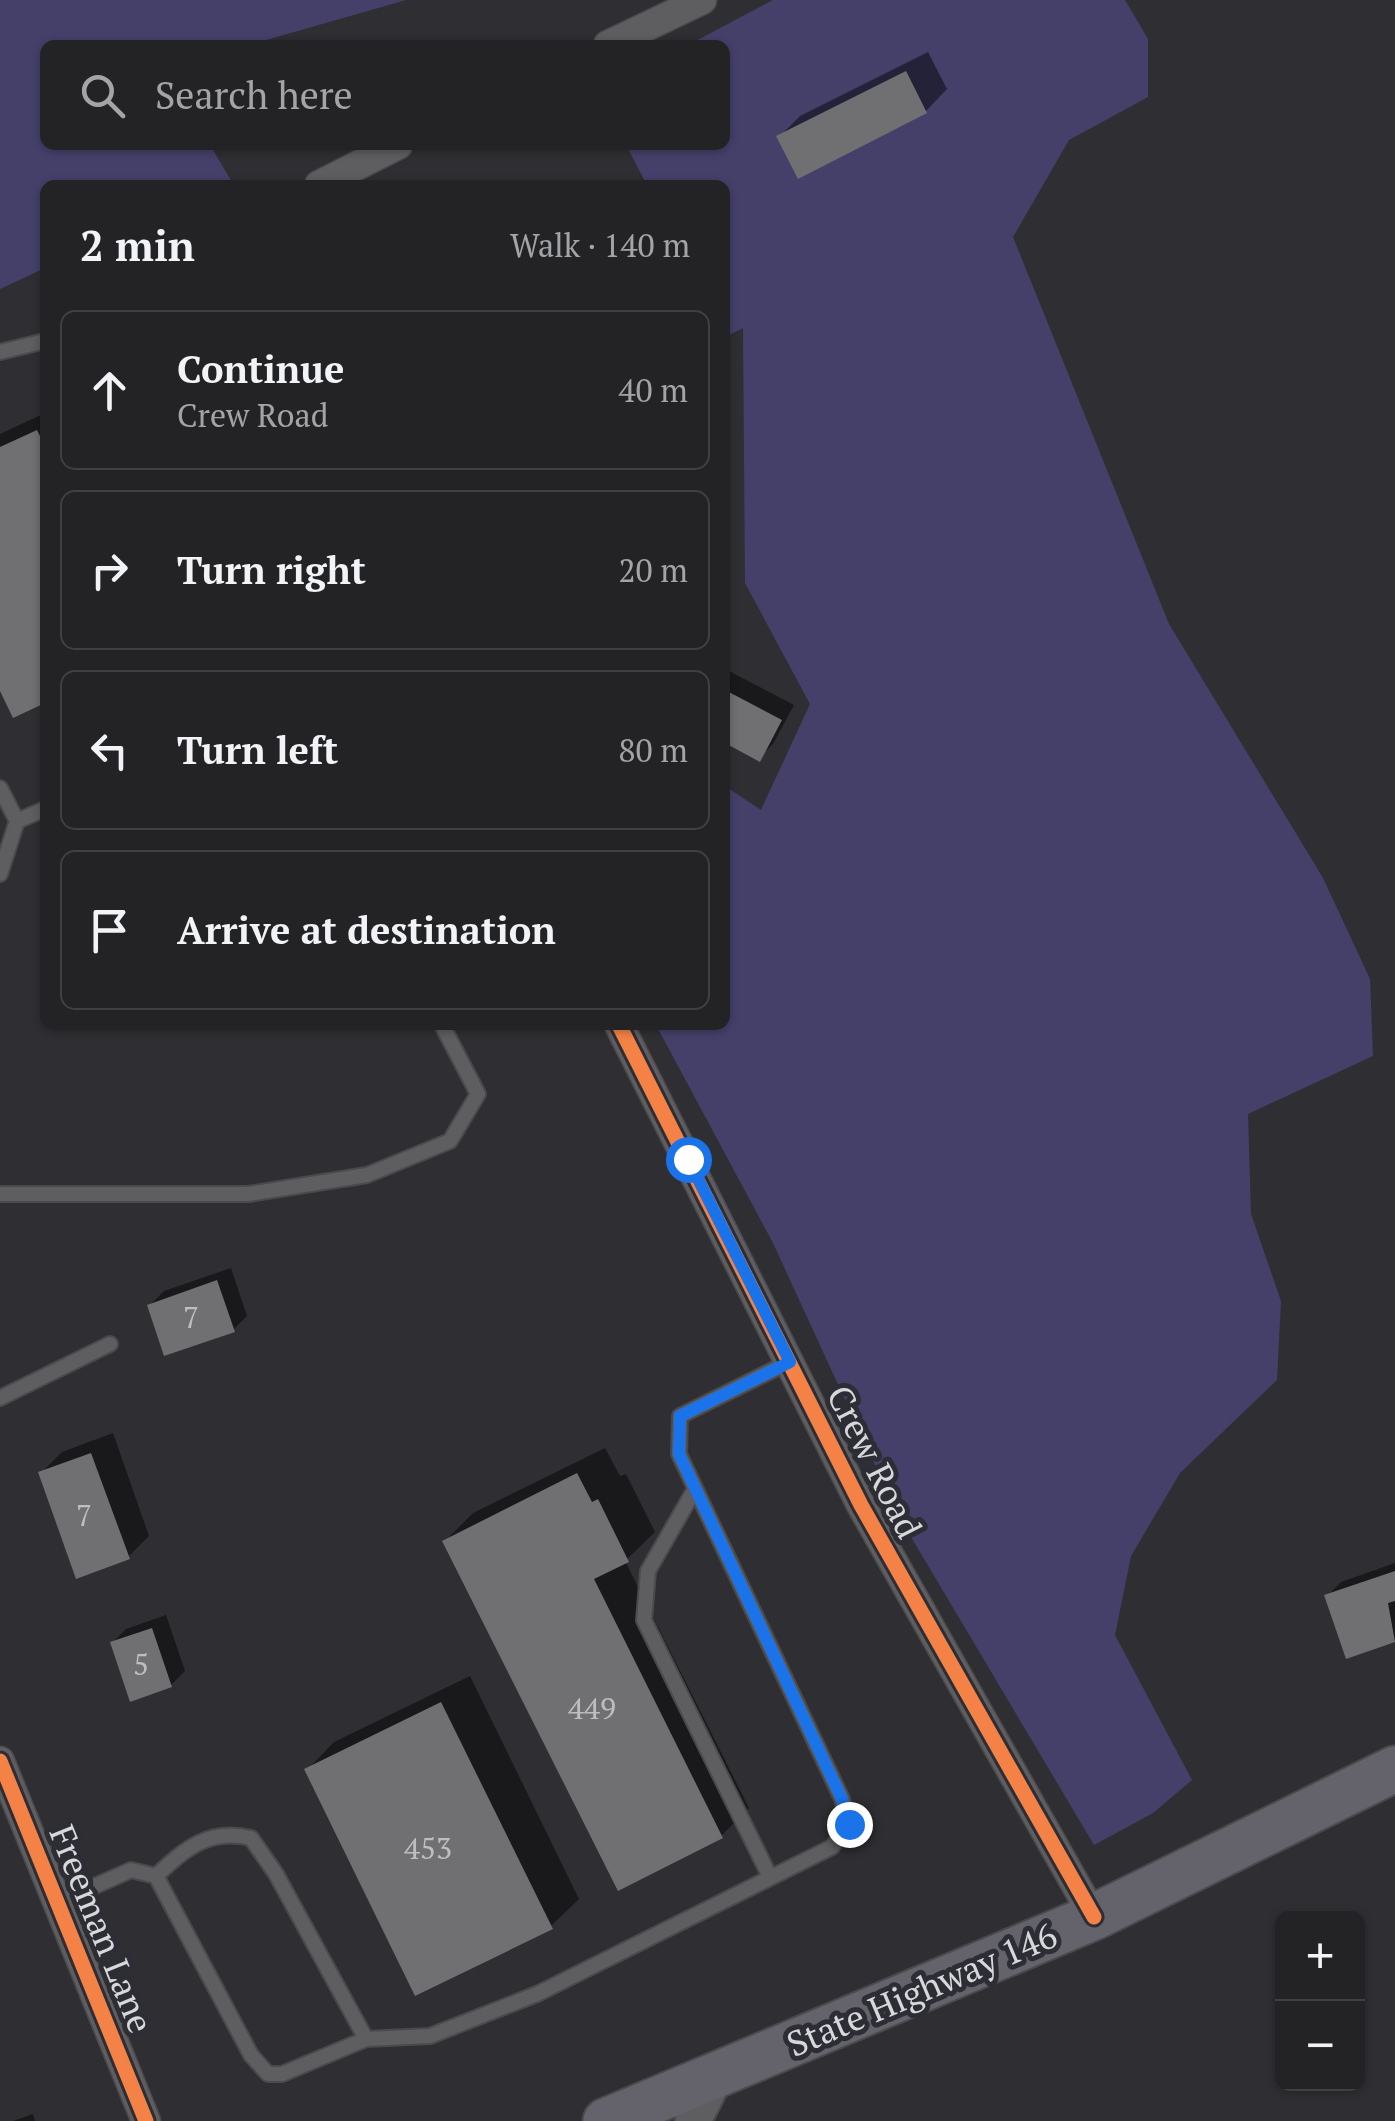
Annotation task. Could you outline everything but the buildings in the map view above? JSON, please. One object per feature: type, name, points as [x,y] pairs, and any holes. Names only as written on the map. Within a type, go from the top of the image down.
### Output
[{"type":"main road","name":"State Highway 146","points":[[606,2121],[714,2079],[1094,1916],[1395,1769]]},
{"type":"street","points":[[618,40],[702,0]]},
{"type":"street","points":[[329,180],[388,150]]},
{"type":"street","name":"Crew Road","points":[[622,1030],[879,1539],[1094,1916]]},
{"type":"street","name":"Freeman Lane","points":[[0,1760],[146,2121]]},
{"type":"street","points":[[693,2121],[709,2097],[714,2079]]},
{"type":"lane","points":[[0,352],[40,343]]},
{"type":"lane","points":[[0,788],[17,821],[0,874]]},
{"type":"lane","points":[[17,821],[40,811]]},
{"type":"lane","points":[[1,1190],[250,1194],[367,1174],[450,1140],[478,1094],[445,1030]]},
{"type":"lane","points":[[0,1398],[110,1344]]},
{"type":"lane","points":[[59,1902],[132,1870],[156,1876],[251,2055],[268,2074],[282,2074],[366,2040],[430,2036],[537,1994],[832,1847],[849,1824],[842,1799],[679,1454],[680,1416],[790,1362]]},
{"type":"lane","points":[[695,1489],[648,1571],[644,1620],[770,1877]]},
{"type":"lane","points":[[156,1876],[181,1854],[223,1832],[251,1838],[276,1874],[366,2040]]},
{"type":"shaded area","points":[[0,0],[406,0],[266,40],[40,40],[40,150],[213,150],[231,180],[40,180],[40,270],[0,289]]},
{"type":"shaded area","points":[[773,0],[1125,0],[1148,39],[1148,97],[1069,140],[1013,237],[1169,624],[1323,878],[1370,979],[1373,1056],[1248,1114],[1251,1214],[1281,1301],[1277,1380],[1180,1473],[1131,1556],[1115,1635],[1192,1780],[1153,1813],[1094,1845],[898,1515],[773,1243],[659,1030],[730,1030],[730,789],[761,810],[810,704],[745,583],[743,328],[730,334],[730,180],[644,180],[629,150],[730,150],[730,40],[697,40]]},
{"type":"cycle path","points":[[622,1030],[861,1505],[1094,1917]]},
{"type":"cycle path","points":[[0,1761],[146,2121]]},
{"type":"route","points":[[688,1159],[790,1362],[680,1416],[679,1454],[842,1799],[849,1824]]}]
